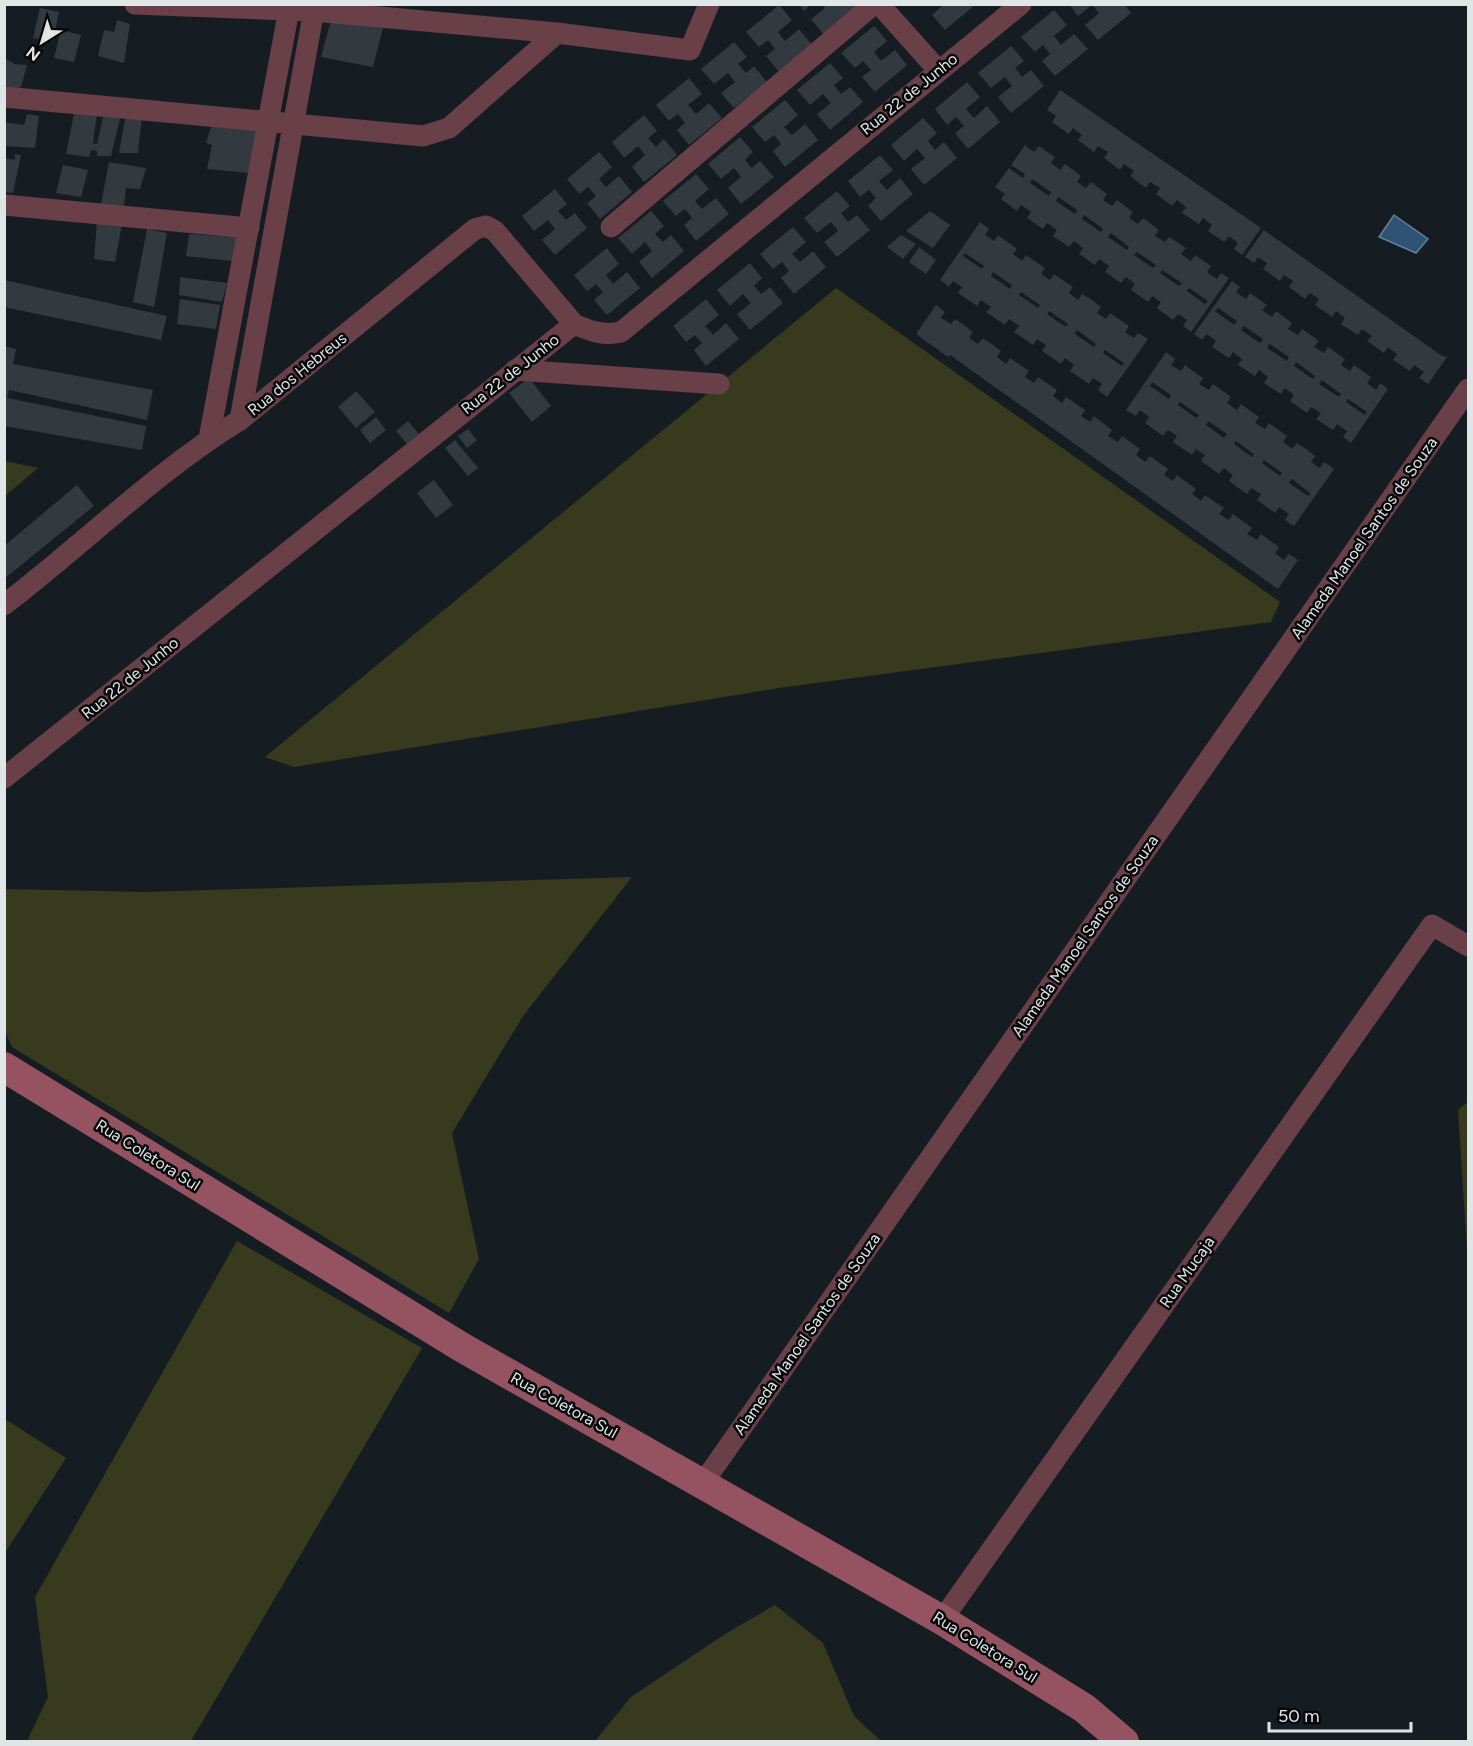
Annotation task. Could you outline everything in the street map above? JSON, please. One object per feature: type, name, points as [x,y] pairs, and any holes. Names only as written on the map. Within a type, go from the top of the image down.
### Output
[{"type":"street","points":[[135,4],[314,8],[557,33],[690,50],[709,4]]},
{"type":"street","points":[[611,227],[874,4]]},
{"type":"street","points":[[879,4],[938,70]]},
{"type":"street","name":"Rua 22 de Junho","points":[[4,778],[574,324],[594,332],[610,334],[621,332],[1021,4]]},
{"type":"street","points":[[209,440],[289,8]]},
{"type":"street","points":[[240,420],[314,8]]},
{"type":"street","points":[[4,97],[423,136],[449,128],[557,33]]},
{"type":"street","points":[[4,205],[249,228]]},
{"type":"street","name":"Rua dos Hebreus","points":[[4,605],[104,521],[209,440],[240,420],[476,229],[486,226],[495,231],[574,324]]},
{"type":"street","points":[[515,370],[720,384]]},
{"type":"street","name":"Alameda Manoel Santos de Souza","points":[[703,1483],[1468,389]]},
{"type":"street","name":"Rua Mucaja","points":[[942,1620],[1432,925],[1468,946]]},
{"type":"street","name":"Rua Coletora Sul","points":[[4,1067],[463,1348],[942,1620],[1084,1708],[1124,1742]]},
{"type":"green space","points":[[836,288],[1280,602],[1271,622],[779,688],[294,767],[265,757]]},
{"type":"green space","points":[[4,461],[38,468],[5,496]]},
{"type":"green space","points":[[632,877],[523,1016],[452,1133],[479,1259],[449,1313],[12,1047],[5,1032],[5,889],[145,892]]},
{"type":"green space","points":[[1468,1102],[1468,1265],[1458,1110]]},
{"type":"green space","points":[[237,1241],[422,1348],[191,1741],[27,1741],[48,1697],[35,1597]]},
{"type":"green space","points":[[5,1419],[66,1458],[5,1553]]},
{"type":"green space","points":[[775,1605],[823,1643],[854,1716],[881,1741],[595,1741],[631,1697],[725,1634]]},
{"type":"water","points":[[1394,215],[1428,239],[1416,253],[1379,237]]},
{"type":"building","points":[[799,4],[811,4],[804,11]]},
{"type":"building","points":[[822,4],[854,4],[857,8],[824,35],[811,19],[825,8]]},
{"type":"building","points":[[944,4],[976,4],[945,30],[932,15]]},
{"type":"building","points":[[1069,4],[1124,4],[1131,13],[1098,40],[1085,25],[1099,13],[1092,5],[1078,16]]},
{"type":"building","points":[[779,5],[792,20],[778,32],[785,41],[799,29],[812,45],[779,72],[766,56],[775,49],[768,40],[759,47],[746,32]]},
{"type":"building","points":[[40,8],[59,12],[53,41],[33,38]]},
{"type":"building","points":[[1054,10],[1067,25],[1054,36],[1061,45],[1074,34],[1088,49],[1055,76],[1042,61],[1050,54],[1043,45],[1035,52],[1021,37]]},
{"type":"building","points":[[117,20],[130,24],[124,63],[98,56],[104,30],[114,32]]},
{"type":"building","points":[[331,20],[383,28],[373,67],[321,57]]},
{"type":"building","points":[[874,26],[887,41],[874,52],[881,61],[895,50],[907,65],[875,92],[862,77],[871,70],[863,61],[855,68],[841,53]]},
{"type":"building","points":[[61,30],[81,35],[74,62],[54,58]]},
{"type":"building","points":[[734,42],[747,57],[738,64],[746,73],[754,66],[767,82],[734,108],[721,93],[735,82],[728,73],[714,84],[701,69]]},
{"type":"building","points":[[1011,46],[1024,61],[1015,68],[1022,77],[1031,70],[1044,86],[1011,113],[998,97],[1012,86],[1005,77],[991,88],[978,73]]},
{"type":"building","points":[[6,59],[15,64],[27,65],[21,87],[11,90],[4,84]]},
{"type":"building","points":[[830,63],[843,78],[834,85],[841,94],[850,87],[863,102],[830,130],[817,114],[831,103],[823,94],[810,105],[797,90]]},
{"type":"building","points":[[689,78],[702,94],[688,105],[696,114],[709,103],[722,118],[689,145],[677,130],[685,123],[678,114],[669,121],[656,105]]},
{"type":"building","points":[[967,82],[980,97],[966,109],[974,118],[987,106],[1000,122],[968,149],[955,133],[964,126],[956,117],[947,125],[935,109]]},
{"type":"building","points":[[1060,90],[1261,228],[1242,255],[1234,249],[1238,243],[1229,236],[1224,242],[1208,231],[1212,225],[1203,218],[1199,224],[1182,213],[1186,207],[1177,200],[1172,206],[1156,194],[1160,188],[1150,182],[1146,188],[1130,176],[1134,171],[1124,164],[1120,170],[1104,158],[1108,152],[1098,146],[1094,152],[1078,140],[1082,135],[1073,128],[1069,134],[1052,122],[1056,116],[1047,110]]},
{"type":"building","points":[[785,100],[798,115],[784,127],[792,135],[805,124],[818,140],[785,167],[773,151],[781,144],[774,135],[765,142],[752,127]]},
{"type":"building","points":[[75,109],[97,112],[93,144],[97,144],[104,112],[121,114],[111,156],[97,156],[97,151],[91,150],[89,157],[66,154]]},
{"type":"building","points":[[27,114],[39,116],[35,148],[4,146],[4,122],[24,125]]},
{"type":"building","points":[[126,114],[142,115],[138,153],[119,153]]},
{"type":"building","points":[[644,115],[657,131],[648,138],[656,147],[664,139],[677,155],[644,182],[632,167],[645,155],[638,146],[624,158],[612,142]]},
{"type":"building","points":[[923,118],[937,133],[928,141],[935,150],[944,142],[957,158],[924,185],[911,169],[925,158],[917,149],[904,161],[891,145]]},
{"type":"building","points":[[213,121],[259,128],[248,173],[207,169],[212,145],[206,143]]},
{"type":"building","points":[[740,137],[753,152],[745,160],[752,168],[760,161],[774,177],[741,204],[728,188],[741,177],[734,168],[721,179],[708,164]]},
{"type":"building","points":[[1025,145],[1034,152],[1039,146],[1055,157],[1051,163],[1060,170],[1065,164],[1081,176],[1077,182],[1086,188],[1091,182],[1107,194],[1103,200],[1112,206],[1117,200],[1133,212],[1129,218],[1138,224],[1143,218],[1159,230],[1155,236],[1165,242],[1169,237],[1186,248],[1181,254],[1191,261],[1195,255],[1211,266],[1207,272],[1217,279],[1221,273],[1229,278],[1191,332],[1183,326],[1187,320],[1178,314],[1173,320],[1157,308],[1161,302],[1152,296],[1148,302],[1131,290],[1135,284],[1126,277],[1121,283],[1105,272],[1109,266],[1099,259],[1095,265],[1079,254],[1083,248],[1074,241],[1069,247],[1053,236],[1057,230],[1047,223],[1043,229],[1027,218],[1031,212],[1021,205],[1017,211],[1001,199],[1005,194],[995,187],[1009,168],[1023,178],[1025,174],[1011,165]],"holes":[[[1032,179],[1051,192],[1049,196],[1030,183]],[[1058,197],[1077,210],[1075,214],[1056,201]],[[1084,215],[1103,229],[1101,232],[1082,219]],[[1111,233],[1129,247],[1127,250],[1108,237]],[[1137,252],[1156,265],[1153,268],[1134,255]],[[1162,270],[1182,283],[1179,286],[1160,273]],[[1189,288],[1208,301],[1205,304],[1187,291]]]},
{"type":"building","points":[[599,152],[612,167],[599,179],[606,187],[619,176],[632,192],[600,219],[587,203],[596,196],[588,187],[579,194],[567,179]]},
{"type":"building","points":[[15,154],[21,155],[13,193],[4,192],[4,158],[15,160]]},
{"type":"building","points":[[880,155],[893,170],[879,181],[887,190],[900,178],[913,194],[881,221],[868,206],[876,198],[869,190],[860,197],[848,181]]},
{"type":"building","points":[[109,162],[146,168],[140,189],[126,188],[124,206],[101,204]]},
{"type":"building","points":[[63,165],[88,170],[81,197],[56,193]]},
{"type":"building","points":[[696,174],[709,189],[695,201],[702,209],[716,198],[729,214],[696,241],[684,225],[692,218],[685,209],[676,216],[663,201]]},
{"type":"building","points":[[555,189],[567,204],[558,211],[566,220],[575,213],[587,228],[555,255],[542,240],[555,229],[548,220],[534,231],[522,216]]},
{"type":"building","points":[[837,191],[850,206],[841,213],[848,222],[857,215],[870,230],[837,257],[824,242],[838,231],[831,222],[817,233],[804,218]]},
{"type":"building","points":[[651,211],[664,226],[655,234],[663,242],[671,235],[684,251],[652,278],[639,262],[652,251],[645,242],[632,254],[618,238]]},
{"type":"building","points":[[930,211],[950,225],[933,248],[906,231]]},
{"type":"building","points":[[97,222],[122,224],[115,262],[94,259]]},
{"type":"building","points":[[980,222],[989,229],[985,235],[994,241],[998,235],[1017,249],[1013,254],[1022,261],[1026,255],[1045,268],[1041,274],[1050,280],[1054,274],[1073,287],[1069,293],[1078,300],[1082,294],[1101,307],[1097,313],[1106,319],[1110,313],[1129,326],[1125,332],[1134,338],[1138,333],[1148,339],[1107,397],[1098,390],[1102,384],[1093,378],[1089,384],[1070,371],[1074,365],[1065,358],[1061,364],[1042,351],[1046,345],[1037,339],[1033,345],[1014,332],[1019,326],[1009,319],[1005,325],[986,312],[991,307],[981,300],[977,306],[958,293],[962,287],[953,281],[949,287],[940,280]],"holes":[[[965,253],[984,266],[982,269],[963,256]],[[993,272],[1012,285],[1010,289],[991,276]],[[1021,292],[1040,305],[1038,308],[1019,295]],[[1049,311],[1068,324],[1066,327],[1047,314]],[[1077,330],[1096,344],[1094,347],[1075,334]],[[1105,350],[1124,363],[1122,366],[1103,353]]]},
{"type":"building","points":[[793,227],[806,242],[792,254],[800,262],[813,251],[826,267],[794,294],[781,278],[789,271],[782,262],[773,269],[760,254]]},
{"type":"building","points":[[147,229],[167,233],[154,307],[133,302]]},
{"type":"building","points":[[1264,230],[1442,356],[1447,357],[1428,384],[1419,378],[1424,372],[1414,365],[1410,371],[1393,360],[1397,354],[1388,347],[1384,353],[1367,341],[1372,336],[1362,329],[1358,335],[1341,324],[1345,318],[1336,311],[1332,317],[1315,305],[1319,299],[1310,293],[1305,299],[1289,287],[1293,281],[1284,275],[1280,281],[1263,269],[1267,263],[1258,257],[1254,263],[1245,257]]},
{"type":"building","points":[[189,234],[236,237],[232,261],[186,256]]},
{"type":"building","points":[[901,235],[916,244],[903,259],[887,247]]},
{"type":"building","points":[[919,247],[936,260],[926,274],[909,262]]},
{"type":"building","points":[[607,248],[619,264],[606,275],[613,284],[627,272],[640,288],[607,315],[594,300],[603,292],[596,284],[587,291],[574,275]]},
{"type":"building","points":[[750,263],[762,278],[754,286],[761,294],[770,287],[783,303],[750,330],[737,314],[751,303],[743,294],[730,306],[717,290]]},
{"type":"building","points":[[180,277],[227,283],[222,302],[179,295]]},
{"type":"building","points":[[4,280],[167,316],[161,340],[4,307]]},
{"type":"building","points":[[1232,281],[1240,287],[1236,292],[1246,299],[1250,293],[1267,305],[1262,310],[1272,317],[1276,311],[1292,323],[1288,329],[1298,335],[1302,329],[1319,341],[1314,347],[1324,353],[1328,347],[1345,359],[1341,365],[1350,371],[1354,365],[1371,377],[1367,383],[1376,390],[1380,383],[1388,389],[1351,443],[1343,437],[1347,431],[1337,424],[1333,430],[1316,419],[1321,413],[1311,407],[1307,413],[1290,401],[1294,395],[1285,388],[1281,394],[1264,383],[1268,377],[1259,370],[1255,376],[1238,365],[1242,359],[1233,352],[1229,358],[1212,347],[1216,341],[1207,334],[1202,340],[1194,334]],"holes":[[[1218,308],[1237,321],[1234,325],[1215,311]],[[1244,326],[1263,339],[1260,343],[1241,330]],[[1270,344],[1289,357],[1287,361],[1267,348]],[[1296,362],[1315,376],[1313,379],[1294,366]],[[1322,380],[1341,394],[1339,397],[1319,384]],[[1348,399],[1367,412],[1365,415],[1346,402]]]},
{"type":"building","points":[[180,299],[220,305],[216,329],[177,324]]},
{"type":"building","points":[[706,299],[719,315],[705,326],[713,335],[726,323],[739,339],[706,366],[694,350],[702,343],[695,335],[686,342],[673,326]]},
{"type":"building","points":[[936,305],[945,312],[941,318],[951,324],[955,319],[973,332],[969,338],[978,344],[983,338],[1001,351],[997,357],[1006,364],[1010,358],[1029,371],[1025,377],[1034,383],[1038,377],[1057,390],[1053,396],[1062,403],[1066,397],[1085,410],[1081,416],[1090,422],[1094,416],[1112,430],[1108,436],[1118,442],[1122,436],[1140,449],[1136,455],[1145,462],[1150,456],[1168,469],[1164,475],[1173,481],[1177,475],[1196,489],[1192,494],[1201,501],[1205,495],[1224,508],[1219,514],[1229,520],[1233,514],[1252,528],[1247,534],[1257,540],[1261,534],[1279,547],[1275,553],[1284,560],[1289,554],[1298,560],[1278,589],[950,355],[948,357],[916,334]]},
{"type":"building","points":[[4,346],[16,349],[13,364],[153,390],[147,420],[9,390],[7,398],[146,426],[142,450],[4,426]]},
{"type":"building","points":[[1166,352],[1175,359],[1171,365],[1181,371],[1185,365],[1203,378],[1199,384],[1209,390],[1213,384],[1231,397],[1227,403],[1237,410],[1241,404],[1259,417],[1255,423],[1265,429],[1269,423],[1287,436],[1283,442],[1292,449],[1297,443],[1315,456],[1311,462],[1320,468],[1324,462],[1334,469],[1294,526],[1285,520],[1289,514],[1279,507],[1275,513],[1257,500],[1261,494],[1251,488],[1247,494],[1229,481],[1233,475],[1224,468],[1219,474],[1201,461],[1205,455],[1196,449],[1192,455],[1173,442],[1177,436],[1168,430],[1163,436],[1145,423],[1149,417],[1140,410],[1136,416],[1126,410]],"holes":[[[1152,382],[1171,395],[1169,399],[1150,386]],[[1180,402],[1199,415],[1196,418],[1178,405]],[[1208,421],[1227,434],[1224,438],[1206,425]],[[1236,441],[1254,454],[1252,457],[1234,444]],[[1264,460],[1282,473],[1280,476],[1262,463]],[[1292,479],[1310,493],[1308,496],[1289,483]]]},
{"type":"building","points":[[529,378],[551,406],[532,422],[509,393]]},
{"type":"building","points":[[356,391],[375,412],[356,428],[338,407]]},
{"type":"building","points":[[376,417],[386,430],[370,443],[360,430]]},
{"type":"building","points":[[408,421],[419,434],[407,444],[396,431]]},
{"type":"building","points":[[468,429],[477,440],[467,448],[458,436]]},
{"type":"building","points":[[455,440],[478,468],[468,476],[445,448]]},
{"type":"building","points":[[434,480],[453,505],[436,518],[417,493]]},
{"type":"building","points":[[77,485],[94,506],[4,579],[4,546]]}]
